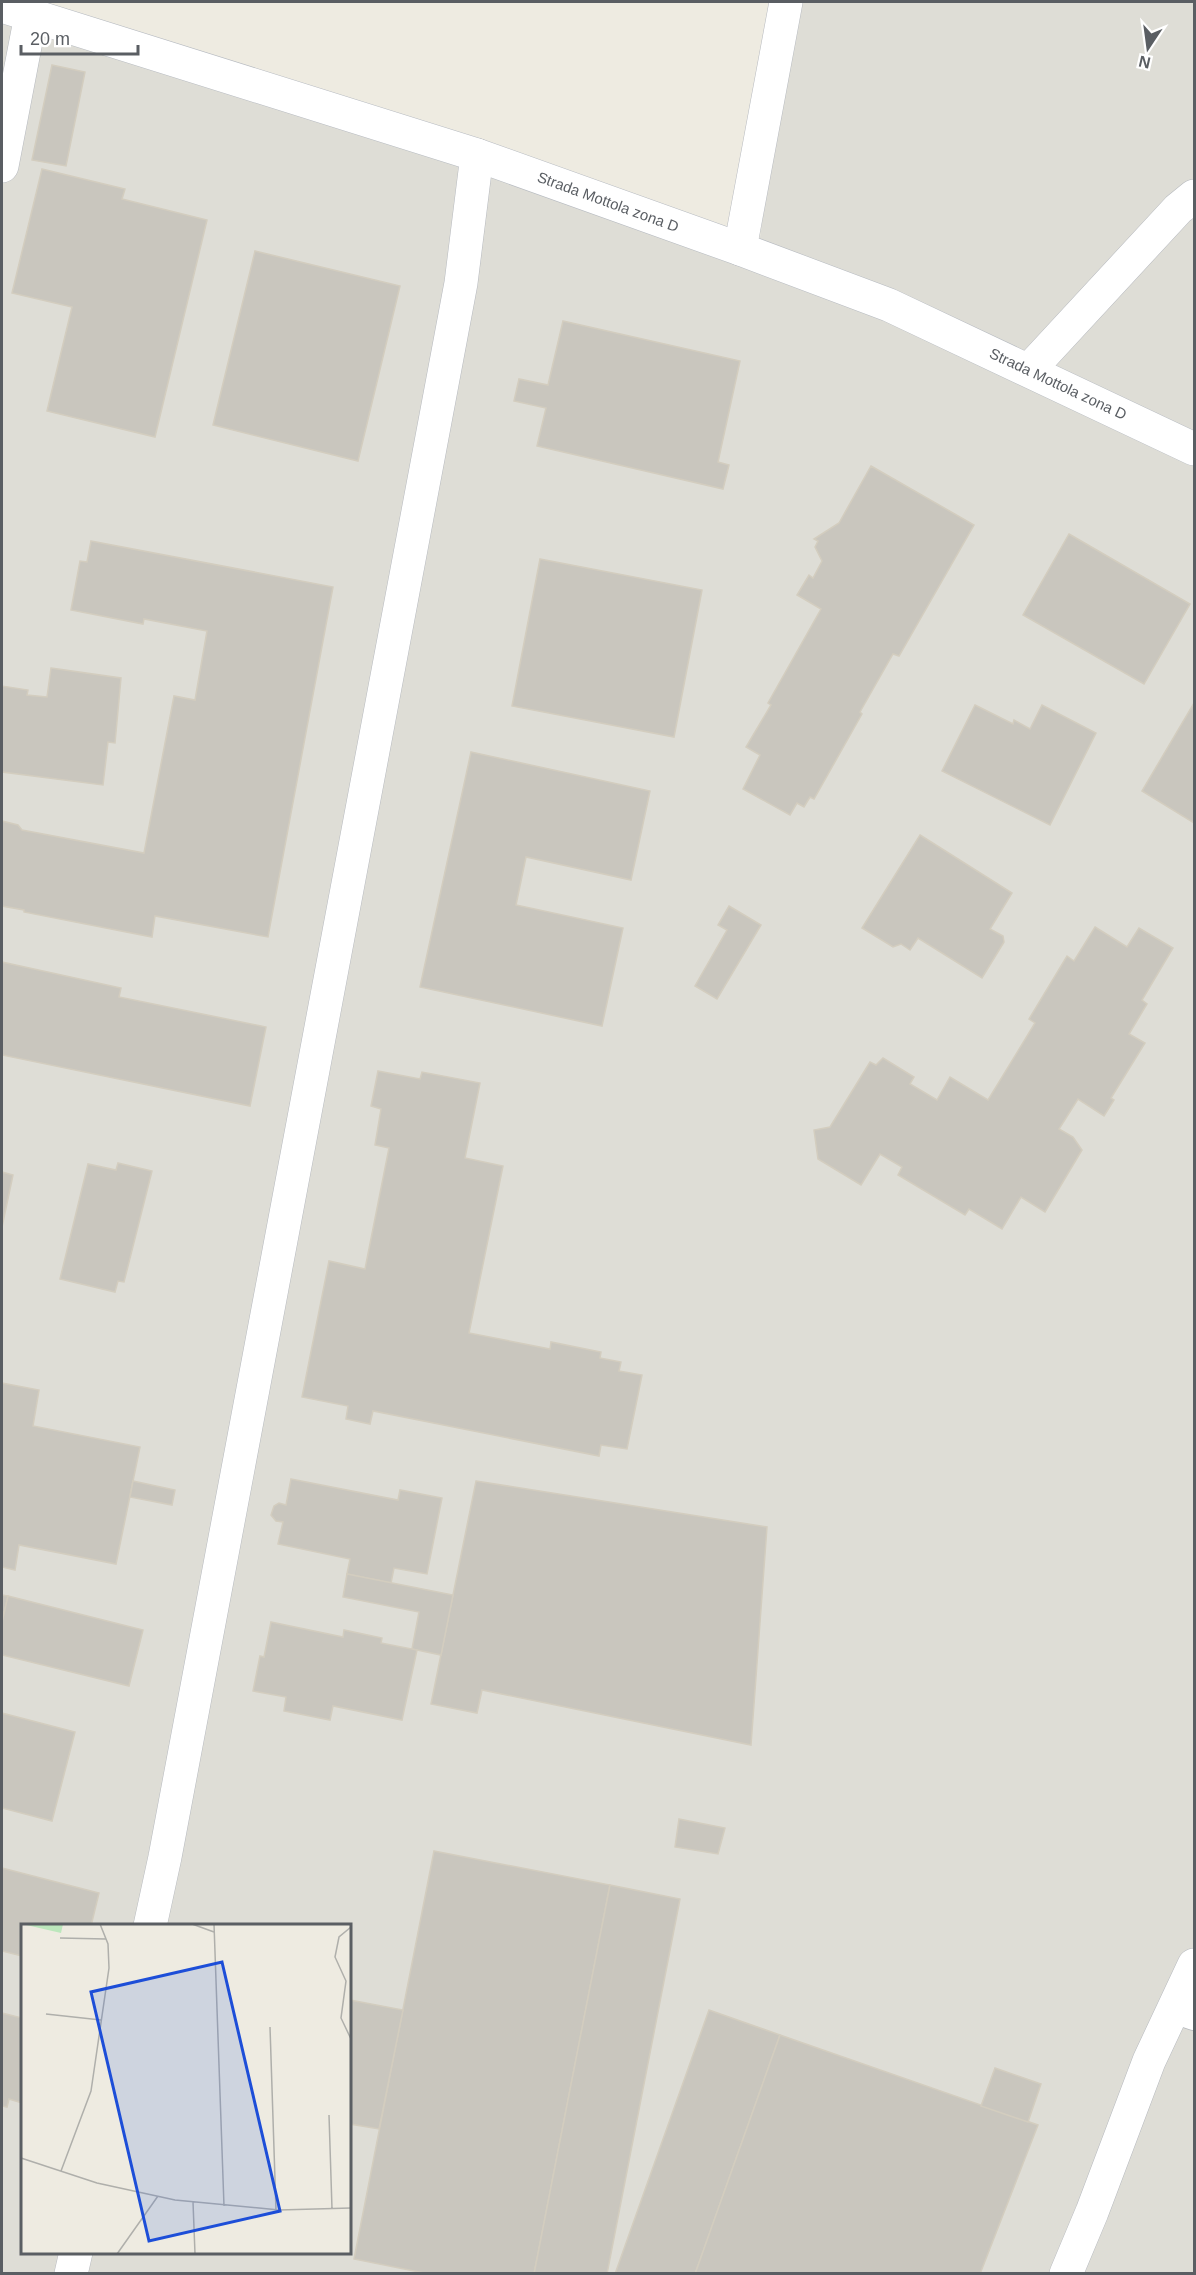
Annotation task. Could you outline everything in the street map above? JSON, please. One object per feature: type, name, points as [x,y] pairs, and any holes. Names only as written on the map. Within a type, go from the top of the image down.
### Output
[{"type":"street","points":[[740,249],[786,2]]},
{"type":"street","points":[[2,166],[16,10]]},
{"type":"street","name":"Strada Mottola zona D","points":[[16,10],[477,155],[740,249],[889,305],[1194,449]]},
{"type":"street","points":[[150,1924],[172,1822],[461,283],[477,155]]},
{"type":"street","points":[[1029,370],[1178,209],[1194,196]]},
{"type":"street","points":[[1066,2274],[1149,2061],[1184,2014],[1194,1965]]},
{"type":"street","points":[[72,2274],[76,2254]]},
{"type":"shaded area","points":[[2,2],[756,265],[794,2],[1194,2],[1194,2273],[2,2274]]},
{"type":"building","points":[[52,65],[85,72],[66,166],[32,160]]},
{"type":"building","points":[[42,169],[125,189],[122,199],[207,220],[155,437],[47,411],[72,307],[12,293]]},
{"type":"building","points":[[255,251],[400,286],[358,461],[213,425]]},
{"type":"building","points":[[563,321],[740,361],[718,462],[729,465],[723,489],[537,446],[546,408],[514,401],[519,379],[548,385]]},
{"type":"building","points":[[871,466],[974,525],[899,656],[893,654],[814,799],[810,797],[804,807],[797,803],[790,815],[743,789],[760,755],[746,747],[771,705],[768,703],[821,609],[797,595],[809,575],[813,578],[822,561],[815,547],[818,541],[814,539],[839,523]]},
{"type":"building","points":[[1069,534],[1190,604],[1144,684],[1023,615]]},
{"type":"building","points":[[91,541],[333,587],[268,937],[155,916],[152,937],[2,906],[2,821],[18,825],[22,830],[144,853],[174,696],[195,700],[207,631],[144,619],[143,624],[71,610],[80,561],[87,562]]},
{"type":"building","points":[[540,559],[702,590],[674,737],[512,706]]},
{"type":"building","points":[[51,668],[121,678],[115,743],[108,742],[103,785],[2,772],[2,686],[28,690],[27,695],[47,697]]},
{"type":"building","points":[[1194,703],[1194,823],[1142,791]]},
{"type":"building","points":[[975,705],[1013,724],[1014,720],[1030,729],[1042,705],[1096,733],[1050,825],[942,771]]},
{"type":"building","points":[[471,752],[650,791],[631,880],[526,857],[516,905],[623,928],[602,1026],[420,987]]},
{"type":"building","points":[[920,835],[1012,893],[990,929],[1003,936],[1004,942],[982,978],[918,938],[910,950],[901,944],[893,947],[862,928]]},
{"type":"building","points":[[729,906],[761,925],[717,999],[695,986],[727,930],[718,925]]},
{"type":"building","points":[[1095,927],[1127,947],[1139,928],[1173,948],[1142,1000],[1147,1004],[1129,1034],[1145,1043],[1111,1098],[1114,1100],[1104,1116],[1078,1099],[1059,1129],[1073,1137],[1082,1150],[1045,1212],[1021,1197],[1002,1229],[969,1209],[965,1215],[898,1175],[902,1167],[880,1154],[861,1185],[818,1159],[814,1130],[830,1127],[870,1062],[876,1065],[883,1058],[914,1077],[910,1084],[937,1100],[950,1077],[988,1100],[1035,1023],[1029,1019],[1067,956],[1074,961]]},
{"type":"building","points":[[2,962],[121,988],[119,997],[266,1027],[250,1106],[2,1055]]},
{"type":"building","points":[[378,1071],[420,1079],[422,1072],[480,1083],[465,1158],[503,1166],[469,1333],[550,1349],[551,1342],[601,1352],[600,1358],[621,1362],[619,1371],[642,1375],[627,1449],[601,1445],[599,1456],[373,1411],[370,1424],[346,1419],[348,1406],[302,1397],[329,1261],[365,1269],[389,1148],[375,1145],[381,1109],[371,1106]]},
{"type":"building","points":[[118,1163],[152,1171],[124,1282],[118,1281],[115,1292],[60,1279],[88,1164],[116,1170]]},
{"type":"building","points":[[2,1172],[13,1175],[2,1227]]},
{"type":"building","points":[[2,1383],[39,1390],[33,1426],[140,1447],[116,1564],[19,1545],[15,1570],[2,1567]]},
{"type":"building","points":[[291,1479],[398,1500],[400,1490],[442,1498],[427,1574],[394,1568],[391,1583],[347,1574],[350,1559],[278,1544],[283,1522],[276,1521],[271,1515],[274,1506],[279,1503],[286,1505]]},
{"type":"building","points":[[133,1481],[175,1490],[172,1505],[130,1497]]},
{"type":"building","points":[[476,1481],[767,1527],[751,1745],[482,1690],[477,1713],[431,1704]]},
{"type":"building","points":[[347,1574],[453,1595],[441,1655],[412,1649],[419,1612],[343,1597]]},
{"type":"building","points":[[2,1595],[8,1596],[2,1622]]},
{"type":"building","points":[[8,1596],[143,1630],[129,1686],[2,1655],[2,1622]]},
{"type":"building","points":[[271,1622],[343,1637],[344,1630],[382,1638],[381,1643],[417,1650],[402,1720],[333,1706],[330,1720],[284,1711],[286,1697],[253,1691],[260,1656],[264,1657]]},
{"type":"building","points":[[2,1713],[75,1732],[52,1821],[2,1808]]},
{"type":"building","points":[[679,1819],[725,1828],[718,1854],[675,1847]]},
{"type":"building","points":[[434,1851],[610,1885],[534,2274],[429,2274],[354,2259]]},
{"type":"building","points":[[2,1868],[99,1893],[91,1924],[21,1924],[21,1956],[2,1951]]},
{"type":"building","points":[[610,1885],[680,1899],[607,2274],[534,2274]]},
{"type":"building","points":[[351,2000],[403,2010],[379,2129],[351,2124]]},
{"type":"building","points":[[709,2010],[780,2035],[695,2274],[615,2274]]},
{"type":"building","points":[[2,2013],[21,2018],[21,2103],[9,2099],[7,2107],[2,2106]]},
{"type":"building","points":[[780,2035],[1038,2125],[980,2274],[695,2274]]},
{"type":"building","points":[[995,2068],[1041,2084],[1028,2122],[981,2106]]}]
